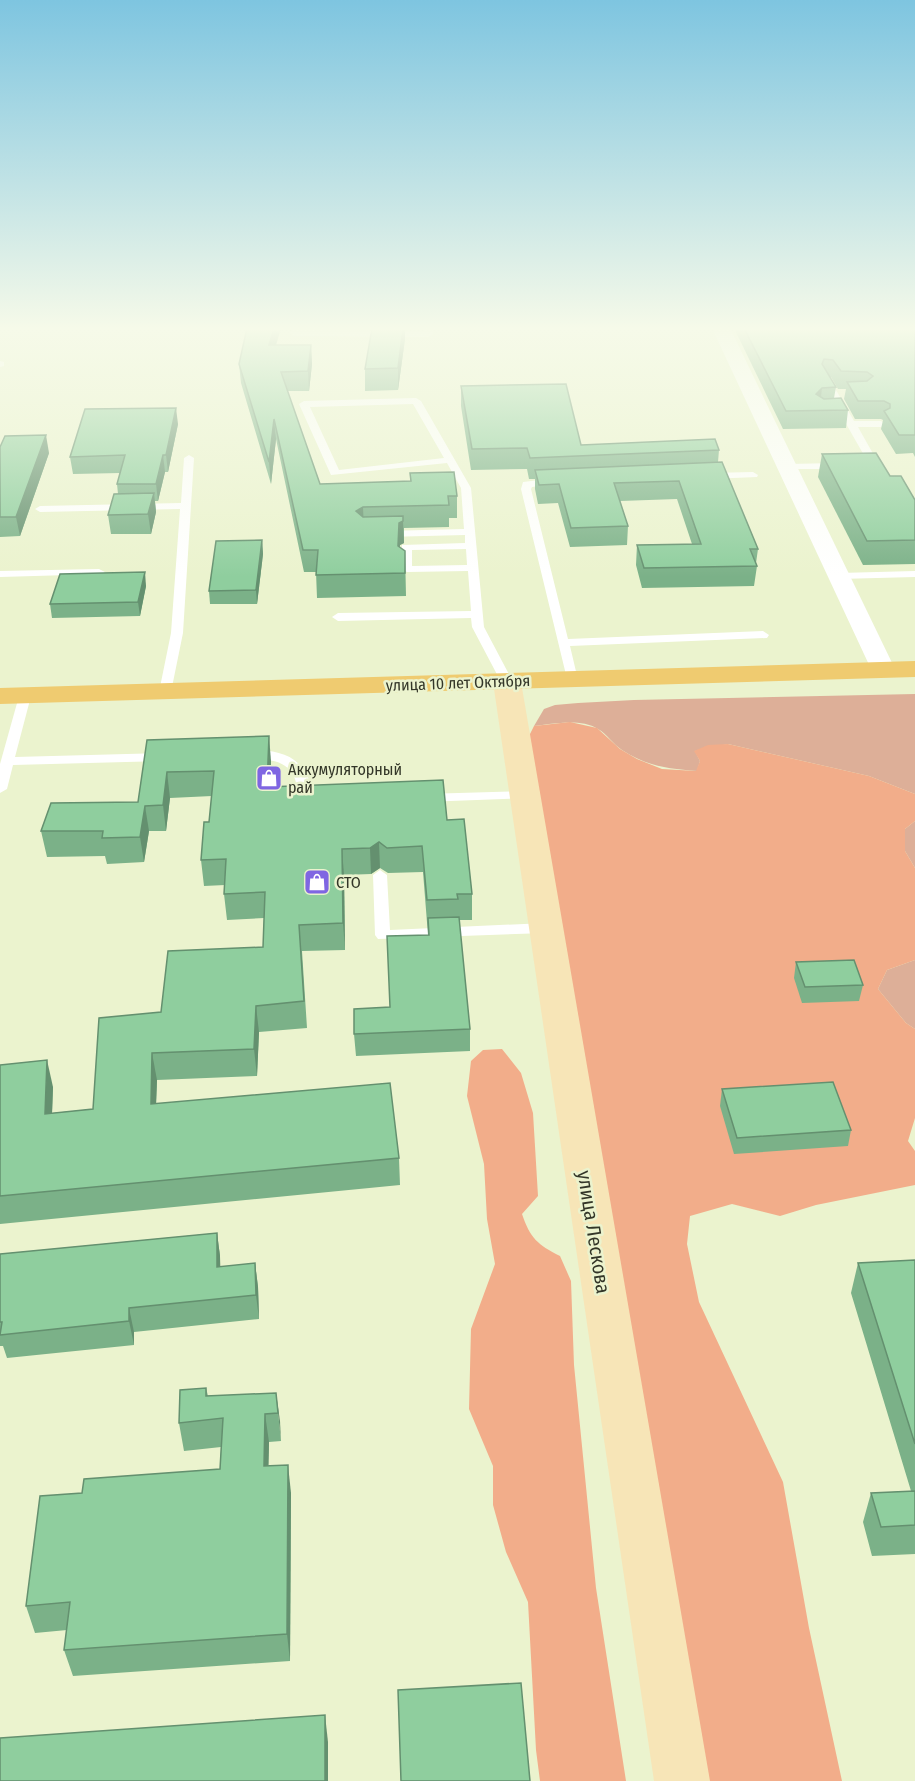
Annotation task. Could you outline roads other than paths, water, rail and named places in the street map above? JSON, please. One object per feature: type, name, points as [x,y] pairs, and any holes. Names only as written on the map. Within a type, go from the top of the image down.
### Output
[{"type":"main road","name":"улица 10 лет Октября","points":[[13,696],[915,669]]},
{"type":"main road","name":"улица Лескова","points":[[507,682],[682,1781]]},
{"type":"street","points":[[768,411],[787,467],[883,669]]},
{"type":"lane","points":[[307,411],[335,473],[450,460]]},
{"type":"lane","points":[[422,411],[466,488],[478,627],[507,682]]},
{"type":"lane","points":[[839,411],[851,424],[875,466],[865,466]]},
{"type":"lane","points":[[851,424],[881,423]]},
{"type":"lane","points":[[165,692],[177,633],[189,458]]},
{"type":"lane","points":[[787,467],[844,466]]},
{"type":"lane","points":[[696,477],[753,475]]},
{"type":"lane","points":[[570,481],[536,482],[527,484],[526,489],[572,680]]},
{"type":"lane","points":[[40,509],[186,506]]},
{"type":"lane","points":[[375,534],[469,532]]},
{"type":"lane","points":[[471,546],[406,548],[407,569],[473,568]]},
{"type":"lane","points":[[0,574],[99,572]]},
{"type":"lane","points":[[838,576],[915,574]]},
{"type":"lane","points":[[338,617],[477,614]]},
{"type":"lane","points":[[563,643],[763,635]]},
{"type":"lane","points":[[0,789],[8,760],[13,696]]},
{"type":"lane","points":[[238,755],[273,754],[288,760],[304,779],[308,803],[319,802]]},
{"type":"lane","points":[[8,760],[180,756]]},
{"type":"lane","points":[[411,799],[525,795]]},
{"type":"lane","points":[[380,875],[383,935],[546,928]]},
{"type":"place","name":"Аккумуляторный рай","points":[[269,778]]},
{"type":"place","name":"СТО","points":[[317,882]]}]
